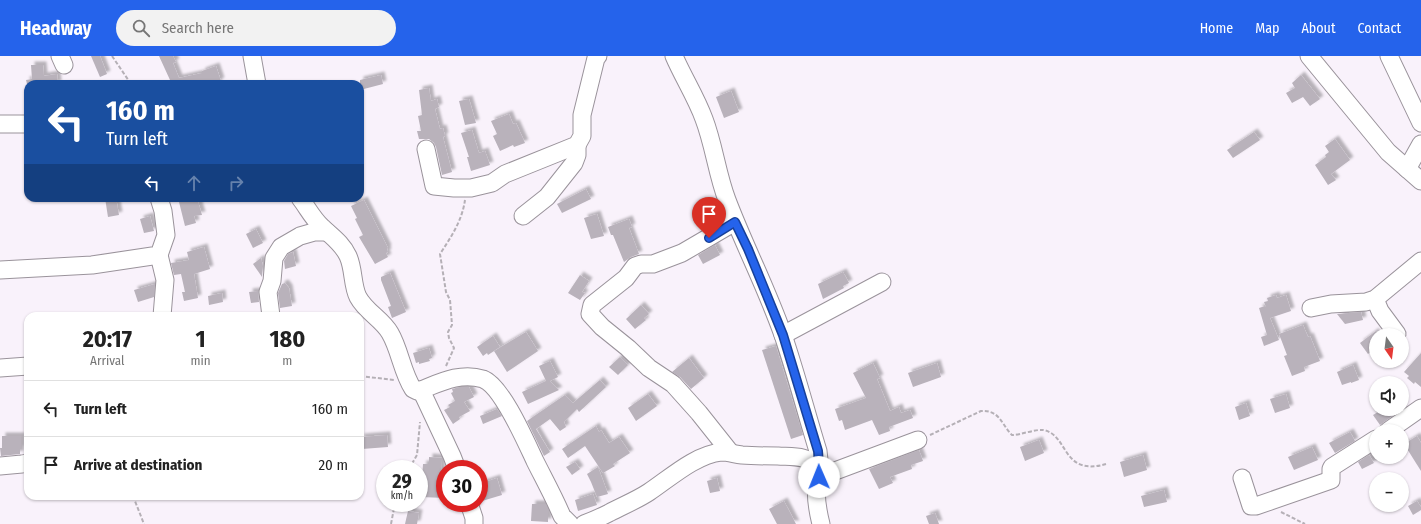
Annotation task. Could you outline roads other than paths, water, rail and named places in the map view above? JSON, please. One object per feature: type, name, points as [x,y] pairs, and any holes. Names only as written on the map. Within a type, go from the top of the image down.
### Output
[{"type":"street","points":[[252,56],[257,80]]},
{"type":"street","points":[[674,56],[681,73],[704,117],[724,192],[735,222],[756,268],[783,335],[818,451],[819,460],[816,492],[821,524]]},
{"type":"street","points":[[1309,56],[1388,152],[1421,181]]},
{"type":"street","points":[[1389,56],[1421,123]]},
{"type":"street","points":[[523,216],[547,197],[574,163],[577,155],[577,145],[582,136],[582,115],[596,57]]},
{"type":"street","points":[[0,124],[24,124]]},
{"type":"street","points":[[1407,169],[1421,144]]},
{"type":"street","points":[[426,149],[434,186],[471,188],[492,183],[505,174],[577,145]]},
{"type":"street","points":[[160,202],[163,211],[166,236],[159,255],[165,280],[162,312]]},
{"type":"street","points":[[303,202],[321,226],[334,237],[348,255],[358,297],[370,312],[384,324],[391,335],[405,374],[413,390],[421,390],[456,376],[484,379],[494,388],[506,404],[562,516],[570,524]]},
{"type":"street","points":[[730,452],[673,384],[649,368],[628,348],[602,327],[590,314],[592,305],[626,278],[635,266],[641,264],[653,264],[682,253],[735,222]]},
{"type":"street","points":[[270,312],[268,292],[272,281],[274,258],[281,247],[300,236],[314,232],[327,232]]},
{"type":"street","points":[[0,270],[92,265],[159,255]]},
{"type":"street","points":[[1311,308],[1331,304],[1375,300],[1421,261]]},
{"type":"street","points":[[783,335],[882,282]]},
{"type":"street","points":[[1375,300],[1380,311],[1393,328]]},
{"type":"street","points":[[0,368],[24,366]]},
{"type":"street","points":[[421,390],[454,460]]},
{"type":"street","points":[[1398,424],[1421,408]]},
{"type":"street","points":[[818,472],[918,440]]},
{"type":"street","points":[[1242,478],[1251,506],[1256,506],[1331,480],[1332,466],[1369,443]]},
{"type":"street","points":[[584,524],[634,500],[654,488],[674,473],[704,457],[720,452],[730,452],[742,455],[796,457],[806,459],[812,462],[818,472]]},
{"type":"street","points":[[0,466],[24,464]]},
{"type":"street","points":[[472,512],[474,524]]}]
